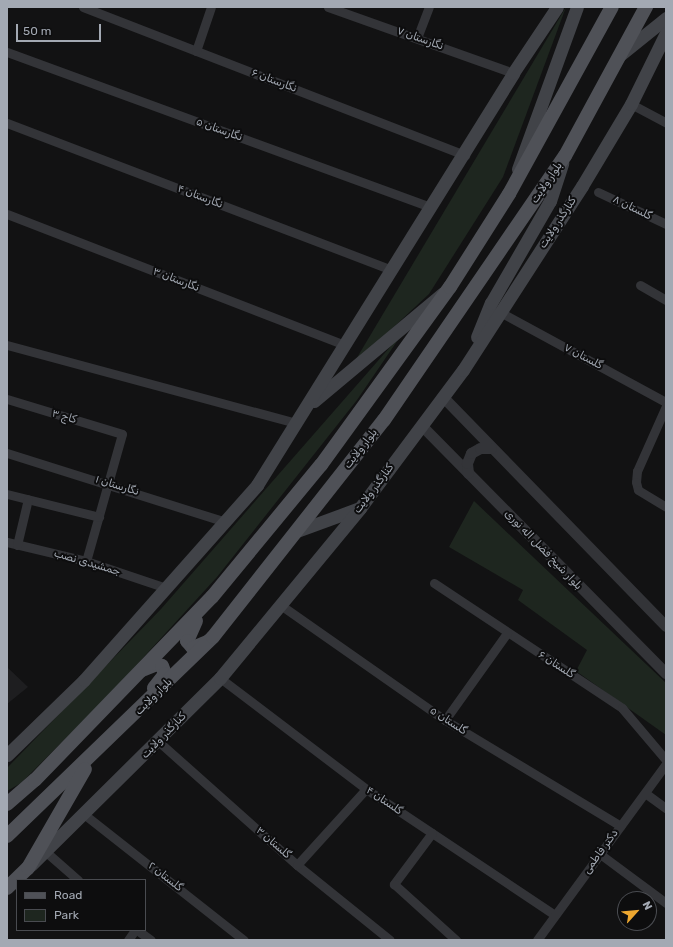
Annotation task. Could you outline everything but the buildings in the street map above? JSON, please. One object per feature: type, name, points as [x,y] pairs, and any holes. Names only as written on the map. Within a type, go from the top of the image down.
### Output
[{"type":"main road","points":[[7,755],[84,680],[257,486],[430,207],[465,155],[513,73],[557,7]]},
{"type":"main road","points":[[509,194],[577,7]]},
{"type":"main road","name":"بلوار ولایت","points":[[7,804],[21,792],[212,598],[321,465],[450,287],[509,194],[612,7]]},
{"type":"main road","name":"بلوار ولایت","points":[[7,836],[135,716],[213,637],[297,531],[418,373],[565,156],[646,7]]},
{"type":"main road","points":[[620,55],[666,18]]},
{"type":"main road","name":"کنارگذر ولایت","points":[[16,879],[159,742],[220,678],[282,606],[360,508],[444,398],[463,370],[631,104],[666,33]]},
{"type":"main road","points":[[463,370],[491,302],[550,200],[565,156]]},
{"type":"main road","points":[[306,408],[450,287]]},
{"type":"main road","points":[[297,531],[360,508]]},
{"type":"main road","points":[[212,598],[187,636],[193,648],[213,637]]},
{"type":"main road","points":[[135,716],[164,670],[157,664],[137,673]]},
{"type":"main road","points":[[28,868],[90,759]]},
{"type":"main road","points":[[7,797],[21,792]]},
{"type":"main road","name":"کنارگذر ولایت","points":[[7,888],[16,879]]},
{"type":"street","name":"نگارستان ۶","points":[[83,7],[465,155]]},
{"type":"street","points":[[196,51],[211,7]]},
{"type":"street","points":[[417,38],[428,7]]},
{"type":"street","name":"نگارستان ۷","points":[[334,8],[513,73]]},
{"type":"street","name":"نگارستان ۵","points":[[7,52],[430,207]]},
{"type":"street","points":[[631,104],[666,123]]},
{"type":"street","name":"نگارستان ۴","points":[[7,123],[392,270]]},
{"type":"street","name":"گلستان ۸","points":[[598,192],[666,224]]},
{"type":"street","name":"نگارستان ۳","points":[[7,214],[345,345]]},
{"type":"street","points":[[640,285],[666,300]]},
{"type":"street","name":"گلستان ۷","points":[[500,312],[666,402]]},
{"type":"street","points":[[7,345],[296,423]]},
{"type":"street","points":[[444,398],[491,448],[666,626]]},
{"type":"street","name":"کاج ۳","points":[[7,399],[122,434],[109,484]]},
{"type":"street","points":[[666,406],[637,471],[638,490],[666,507]]},
{"type":"street","name":"بلوار شیخ فضل اله نوری","points":[[422,426],[666,673]]},
{"type":"street","points":[[468,473],[467,463],[471,453],[480,448],[491,448]]},
{"type":"street","name":"نگارستان ۱","points":[[7,453],[226,522]]},
{"type":"street","points":[[86,561],[109,484]]},
{"type":"street","points":[[7,494],[99,517]]},
{"type":"street","points":[[17,545],[28,499]]},
{"type":"street","name":"جمشیدی نصب","points":[[7,542],[86,561],[166,588]]},
{"type":"street","name":"گلستان ۶","points":[[434,583],[507,633],[622,708],[666,760]]},
{"type":"street","name":"گلستان ۵","points":[[282,606],[445,720],[621,826]]},
{"type":"street","points":[[445,720],[507,633]]},
{"type":"street","name":"گلستان ۴","points":[[220,678],[366,789],[555,915]]},
{"type":"street","name":"گلستان ۳","points":[[159,742],[297,865],[390,940]]},
{"type":"street","name":"دکتر فاطمی","points":[[537,940],[666,764]]},
{"type":"street","points":[[297,865],[366,789]]},
{"type":"street","points":[[645,792],[666,808]]},
{"type":"street","name":"گلستان ۲","points":[[85,814],[244,940]]},
{"type":"street","points":[[432,833],[394,884],[456,940]]},
{"type":"street","points":[[46,852],[77,879]]},
{"type":"street","points":[[600,854],[666,903]]},
{"type":"street","points":[[128,940],[135,931]]},
{"type":"street","points":[[138,931],[151,940]]},
{"type":"shaded area","points":[[7,667],[28,687],[7,704]]},
{"type":"green space","points":[[566,7],[503,177],[429,294],[352,366]]},
{"type":"green space","points":[[404,331],[357,400],[217,577],[109,695],[21,783],[7,791],[7,768],[161,609]]},
{"type":"green space","points":[[474,501],[666,683],[666,735],[576,671],[587,650],[518,600],[523,590],[449,547]]}]
